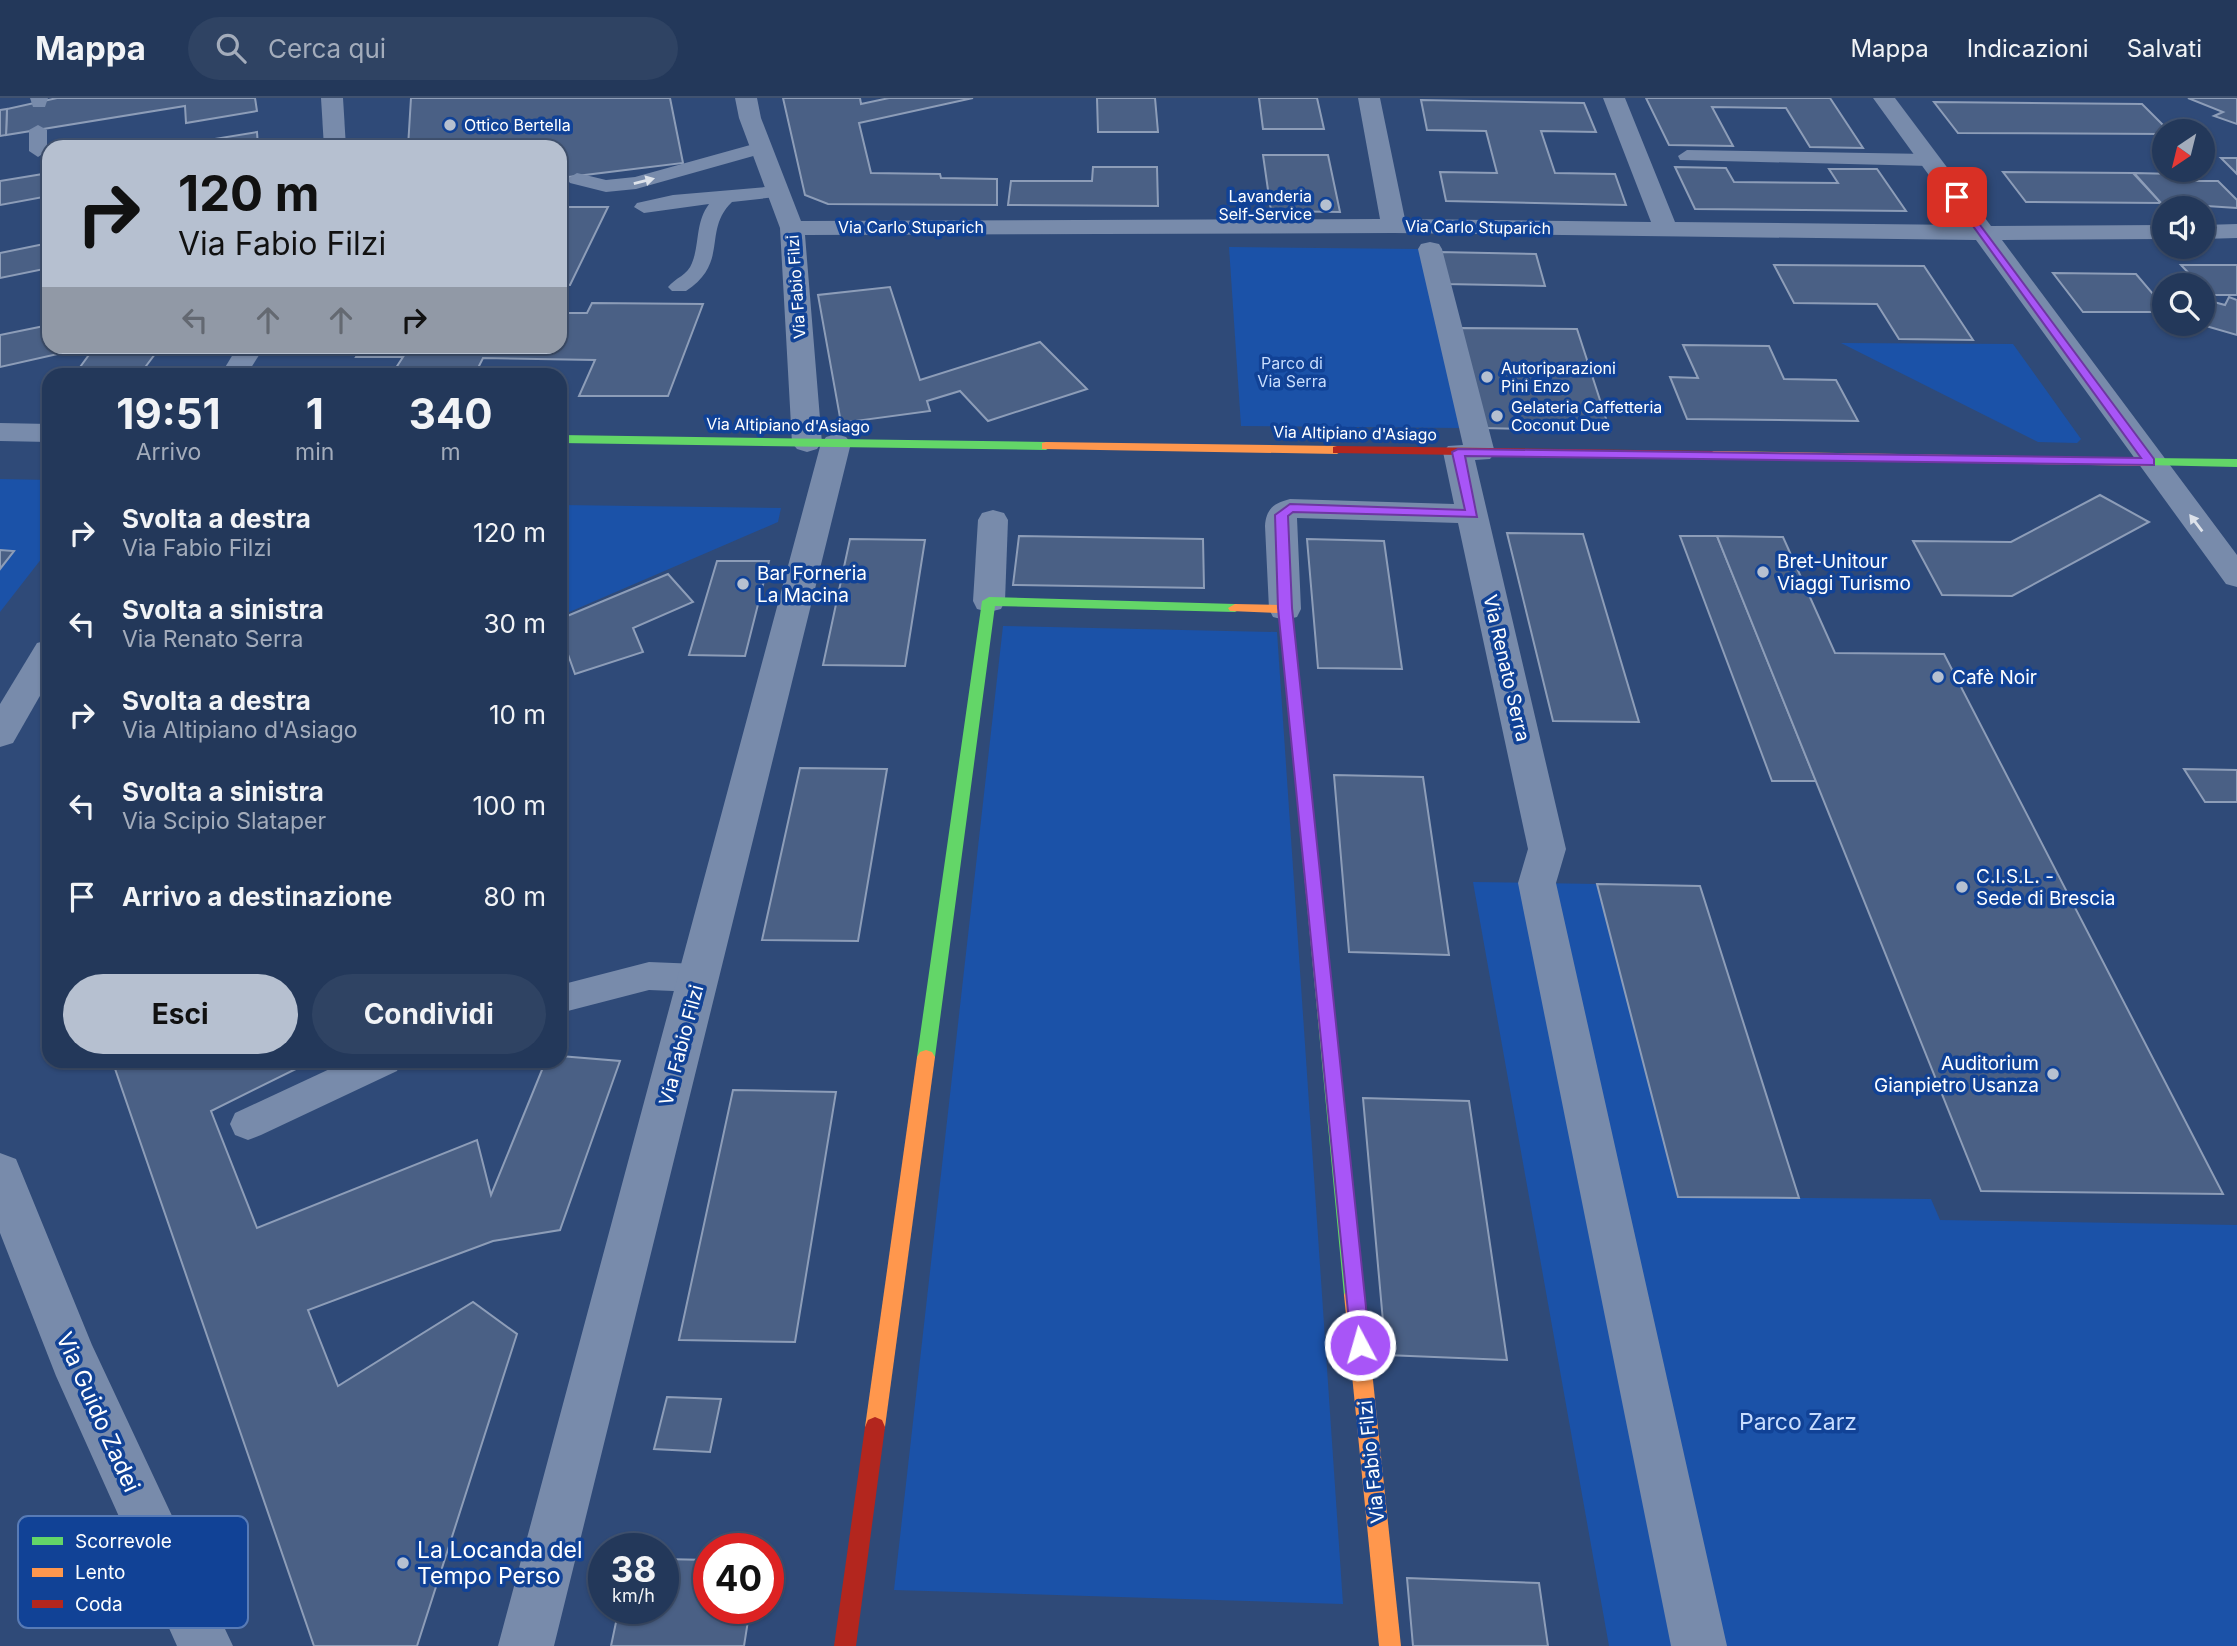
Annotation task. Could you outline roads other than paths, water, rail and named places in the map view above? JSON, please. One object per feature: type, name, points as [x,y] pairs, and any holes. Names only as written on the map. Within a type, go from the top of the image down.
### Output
[{"type":"street","points":[[332,98],[335,140]]},
{"type":"street","name":"Via Fabio Filzi","points":[[526,1646],[698,978],[821,443],[792,228],[761,148],[746,98]]},
{"type":"street","points":[[1369,98],[1394,226]]},
{"type":"street","points":[[1614,98],[1666,229]]},
{"type":"street","points":[[1884,98],[2237,577]]},
{"type":"street","name":"Via Carlo Stuparich","points":[[792,228],[1394,226],[1985,233],[2152,232]]},
{"type":"street","points":[[2215,232],[2237,231]]},
{"type":"street","name":"Via Renato Serra","points":[[1430,249],[1469,453],[1473,514],[1547,849],[1537,883],[1699,1646]]},
{"type":"street","points":[[0,432],[42,433]]},
{"type":"street","name":"Via Altipiano d'Asiago","points":[[567,439],[2237,463]]},
{"type":"street","name":"Via Fabio Filzi","points":[[1390,1646],[1285,608],[1280,526],[1281,515],[1290,508],[1473,514]]},
{"type":"street","points":[[845,1646],[989,601],[993,520]]},
{"type":"street","points":[[989,601],[1285,608]]},
{"type":"street","points":[[0,734],[42,663]]},
{"type":"street","name":"Via Guido Zadei","points":[[0,1174],[73,1359],[145,1516]]},
{"type":"street","name":"Via Guido Zadei","points":[[197,1628],[205,1646]]},
{"type":"lane","points":[[38,130],[38,151]]},
{"type":"lane","points":[[578,179],[606,186],[636,183],[761,148]]},
{"type":"lane","points":[[1687,156],[1929,160]]},
{"type":"lane","points":[[645,207],[778,192]]},
{"type":"lane","points":[[679,287],[693,279],[704,267],[712,213],[726,197]]},
{"type":"lane","points":[[567,997],[649,976],[698,978]]},
{"type":"lane","points":[[248,1124],[368,1068]]},
{"type":"place","name":"Ottico Bertella","points":[[450,125]]},
{"type":"place","name":"Lavanderia Self-Service","points":[[1326,205]]},
{"type":"place","name":"Autoriparazioni Pini Enzo","points":[[1487,377]]},
{"type":"place","name":"Gelateria Caffetteria Coconut Due","points":[[1497,416]]},
{"type":"place","name":"Bret-Unitour Viaggi Turismo","points":[[1763,572]]},
{"type":"place","name":"Bar Forneria La Macina","points":[[743,584]]},
{"type":"place","name":"Cafè Noir","points":[[1938,677]]},
{"type":"place","name":"C.I.S.L. - Sede di Brescia","points":[[1962,887]]},
{"type":"place","name":"Auditorium Gianpietro Usanza","points":[[2053,1074]]},
{"type":"place","name":"La Locanda del Tempo Perso","points":[[403,1563]]},
{"type":"park label","name":"Parco di Via Serra","points":[[1292,372]]},
{"type":"park label","name":"Parco Zarz","points":[[1798,1422]]}]
